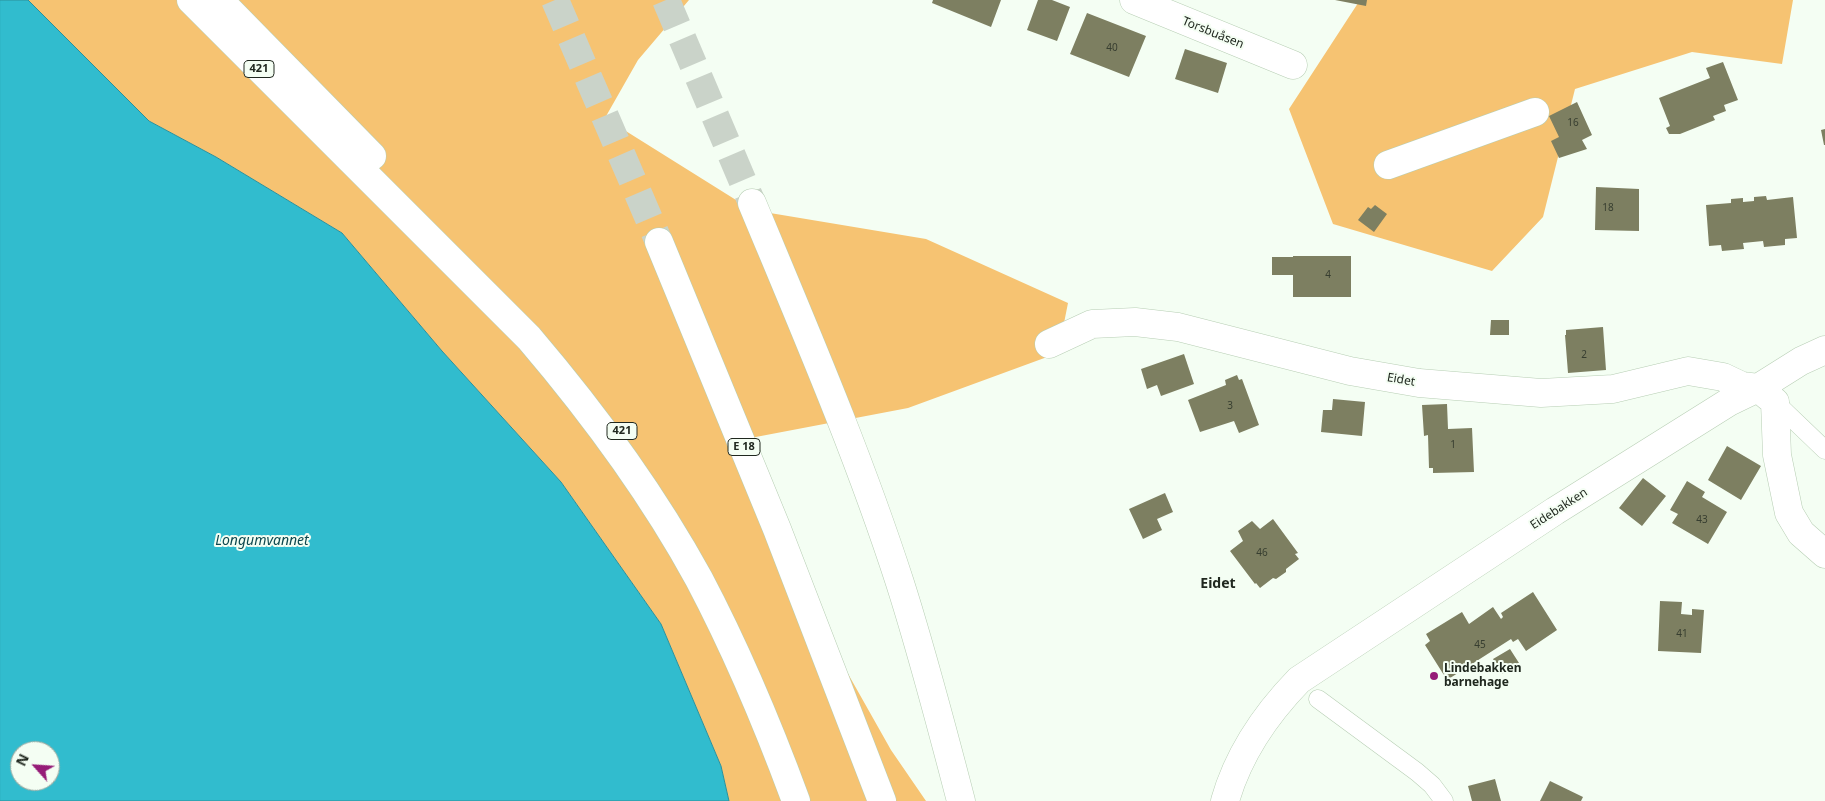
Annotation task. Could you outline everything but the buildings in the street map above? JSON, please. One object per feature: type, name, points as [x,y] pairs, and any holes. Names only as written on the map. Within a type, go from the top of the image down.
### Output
[{"type":"main road","name":"421","points":[[191,0],[530,338],[607,435],[640,483],[699,580],[735,651],[796,801]]},
{"type":"main road","name":"421","points":[[219,0],[369,154],[492,276],[561,352],[634,448],[671,504],[730,608],[790,743],[811,801]]},
{"type":"main road","name":"Torsbuåsen","points":[[1134,0],[1293,65]]},
{"type":"main road","points":[[1388,165],[1535,112]]},
{"type":"main road","points":[[752,203],[806,332],[862,474],[900,583],[961,801]]},
{"type":"main road","name":"E 18","points":[[659,242],[777,529],[882,801]]},
{"type":"main road","name":"Eidet","points":[[1049,344],[1092,324],[1136,322],[1178,327],[1350,371],[1419,383],[1541,393],[1613,389],[1688,370],[1723,377],[1766,395]]},
{"type":"main road","name":"Eidebakken","points":[[1225,801],[1245,753],[1270,713],[1299,680],[1555,511],[1729,402],[1766,395],[1801,361],[1825,350]]},
{"type":"main road","points":[[1766,395],[1789,513],[1801,533],[1825,554]]},
{"type":"lane","points":[[1766,395],[1825,450]]},
{"type":"lane","points":[[1318,700],[1417,772],[1432,785],[1444,801]]},
{"type":"shaded area","points":[[28,0],[689,0],[638,60],[605,118],[752,210],[926,239],[1068,303],[1058,353],[908,408],[740,440],[803,594],[891,750],[926,801],[729,801],[721,766],[661,624],[561,482],[442,351],[342,233],[216,157],[149,121]]},
{"type":"shaded area","points":[[1360,0],[1793,0],[1782,64],[1692,52],[1575,89],[1543,217],[1492,271],[1333,224],[1289,109]]},
{"type":"water","name":"Longumvannet","points":[[0,0],[28,0],[149,121],[216,157],[342,233],[442,351],[561,482],[661,624],[721,766],[729,801],[0,801]]},
{"type":"tunnel","points":[[555,0],[659,242]]},
{"type":"tunnel","points":[[666,0],[752,203]]},
{"type":"place","name":"Lindebakken barnehage","points":[[1434,676]]},
{"type":"district","name":"Eidet","points":[[1218,584]]}]
